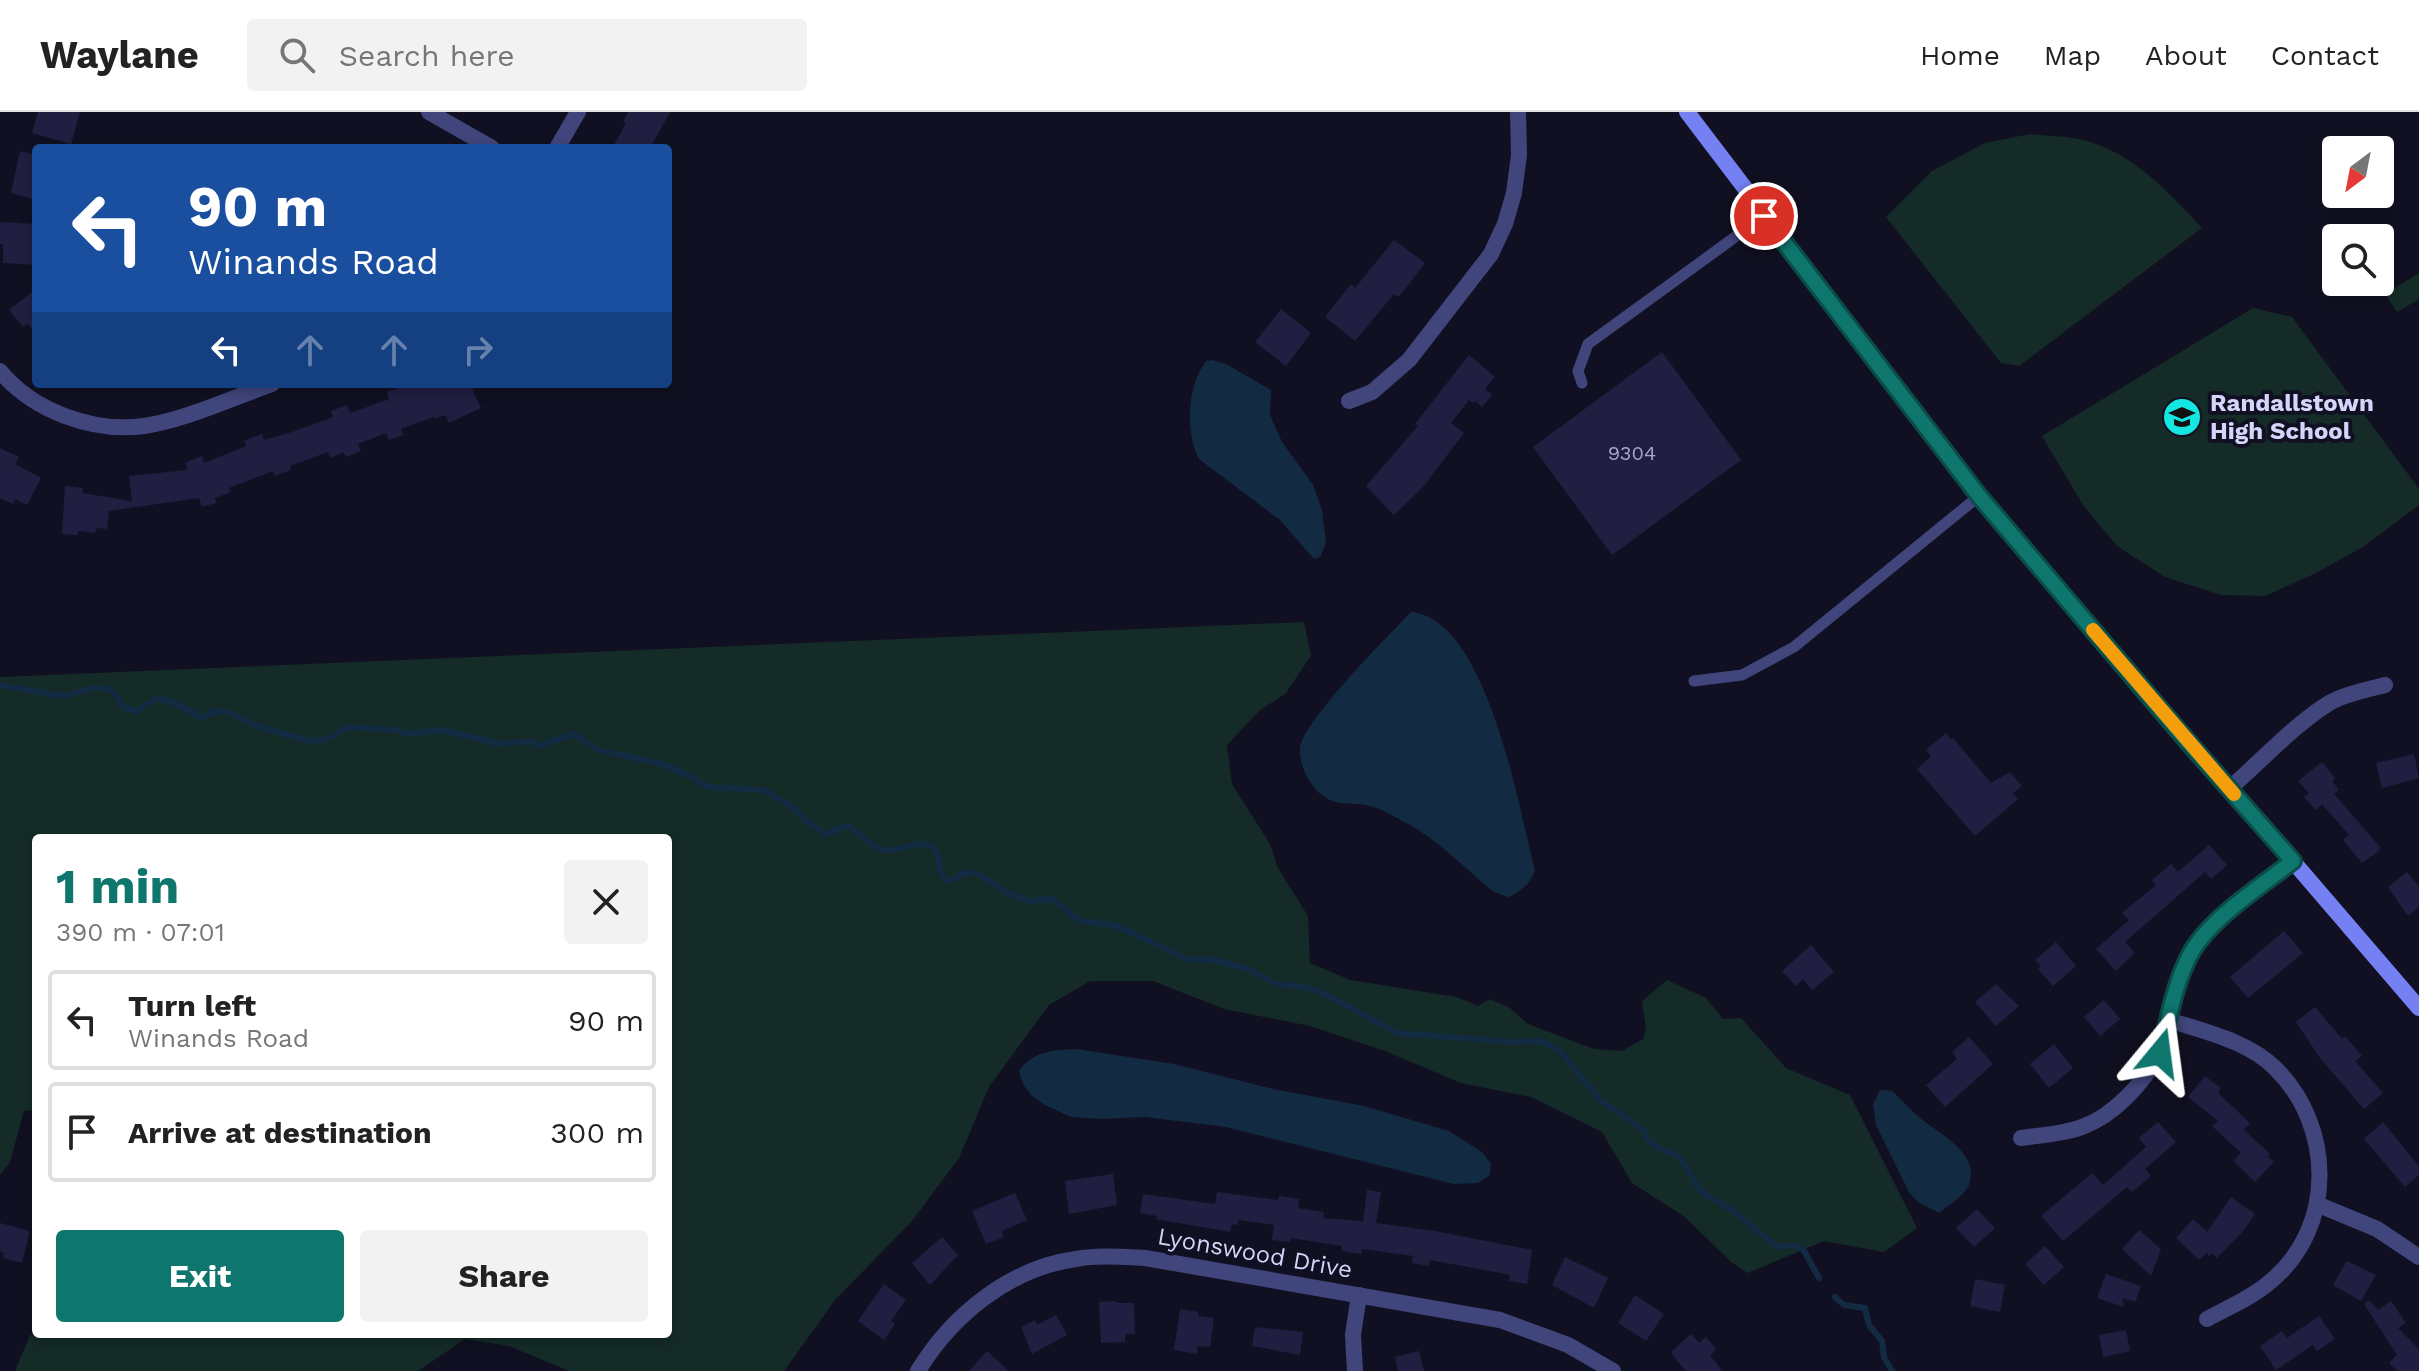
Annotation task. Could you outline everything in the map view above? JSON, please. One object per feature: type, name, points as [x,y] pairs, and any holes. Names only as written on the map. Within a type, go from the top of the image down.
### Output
[{"type":"street","points":[[429,112],[485,144]]},
{"type":"street","points":[[559,144],[578,112]]},
{"type":"street","points":[[1349,401],[1372,392],[1409,360],[1491,254],[1505,224],[1514,193],[1519,155],[1518,112]]},
{"type":"street","points":[[1687,112],[1979,496],[2419,1008]]},
{"type":"street","points":[[0,371],[42,406],[89,423],[113,426],[143,426],[172,419],[261,388]]},
{"type":"street","points":[[2229,789],[2331,702],[2385,685]]},
{"type":"street","points":[[2021,1138],[2065,1132],[2086,1125],[2106,1113],[2148,1073],[2160,1053],[2187,960],[2219,920],[2293,861]]},
{"type":"street","points":[[2169,1020],[2231,1041],[2257,1054],[2282,1076],[2313,1127],[2318,1158],[2319,1205],[2310,1230],[2294,1257],[2272,1281],[2207,1319]]},
{"type":"street","points":[[2319,1205],[2377,1229],[2419,1257]]},
{"type":"street","name":"Lyonswood Drive","points":[[918,1371],[934,1345],[956,1320],[983,1299],[1022,1277],[1075,1259],[1145,1258],[1500,1320],[1568,1345],[1613,1371]]},
{"type":"street","points":[[1355,1371],[1353,1335],[1359,1295]]},
{"type":"lane","points":[[1582,383],[1578,371],[1588,344],[1764,216]]},
{"type":"lane","points":[[1694,681],[1742,675],[1794,647],[1979,496]]},
{"type":"green space","points":[[2030,134],[2080,139],[2121,156],[2164,189],[2202,228],[2019,366],[2001,363],[1886,217],[1932,171],[1985,143]]},
{"type":"green space","points":[[2419,273],[2419,299],[2397,312],[2386,296],[2394,296],[2394,288]]},
{"type":"green space","points":[[2253,308],[2292,317],[2419,489],[2419,505],[2363,547],[2314,574],[2265,596],[2221,595],[2165,577],[2117,546],[2083,505],[2042,436]]},
{"type":"green space","points":[[1304,622],[1311,656],[1285,694],[1259,711],[1227,745],[1232,784],[1270,844],[1278,868],[1308,916],[1310,963],[1350,980],[1457,997],[1478,1006],[1490,999],[1510,1008],[1528,1024],[1594,1049],[1622,1051],[1643,1039],[1646,1029],[1642,1001],[1667,980],[1706,998],[1723,1019],[1741,1018],[1786,1068],[1850,1095],[1917,1228],[1884,1252],[1824,1241],[1748,1273],[1731,1262],[1685,1217],[1632,1183],[1602,1132],[1531,1097],[1461,1083],[1385,1051],[1310,1026],[1224,1009],[1153,981],[1090,981],[1049,1005],[989,1087],[959,1158],[912,1221],[835,1300],[784,1371],[569,1371],[509,1346],[465,1339],[418,1371],[15,1371],[32,1335],[32,1338],[672,1338],[672,834],[32,834],[32,1110],[24,1111],[10,1162],[0,1175],[0,677]]},
{"type":"water","points":[[1206,361],[1226,364],[1271,390],[1270,415],[1282,442],[1313,485],[1322,510],[1326,543],[1320,557],[1314,559],[1280,520],[1199,459],[1192,436],[1190,409],[1200,371]]},
{"type":"water","points":[[1411,612],[1438,623],[1461,647],[1480,681],[1496,721],[1535,871],[1524,887],[1508,897],[1494,892],[1442,847],[1385,811],[1328,799],[1311,784],[1304,770],[1300,748],[1305,735],[1348,678]]},
{"type":"water","points":[[1076,1049],[1174,1064],[1273,1089],[1364,1106],[1449,1131],[1482,1152],[1491,1164],[1490,1175],[1478,1183],[1454,1184],[1226,1127],[1145,1117],[1071,1117],[1031,1095],[1019,1071],[1037,1056]]},
{"type":"water","points":[[1880,1090],[1892,1091],[1915,1114],[1954,1144],[1968,1161],[1971,1171],[1968,1187],[1939,1213],[1918,1202],[1909,1192],[1876,1125],[1873,1105]]},
{"type":"building","points":[[38,112],[80,112],[71,144],[32,133]]},
{"type":"building","points":[[628,112],[670,112],[652,144],[614,144],[626,124],[623,122]]},
{"type":"building","points":[[20,151],[32,154],[32,199],[11,193]]},
{"type":"building","points":[[0,222],[32,224],[32,265],[3,263],[3,244],[0,244]]},
{"type":"building","points":[[1394,240],[1425,263],[1399,297],[1394,294],[1355,341],[1325,317],[1351,284],[1355,288]]},
{"type":"building","points":[[32,292],[32,329],[28,324],[23,327],[9,310]]},
{"type":"building","points":[[1281,309],[1311,333],[1286,366],[1255,342]]},
{"type":"building","points":[[1662,352],[1741,460],[1612,555],[1533,447]]},
{"type":"building","points":[[1469,355],[1495,377],[1485,389],[1492,395],[1482,407],[1469,400],[1451,423],[1464,433],[1423,487],[1394,515],[1366,486],[1418,426],[1415,424]]},
{"type":"building","points":[[398,388],[472,388],[481,408],[449,423],[445,415],[433,417],[401,429],[403,435],[389,440],[386,433],[358,444],[361,451],[346,457],[344,452],[330,458],[328,452],[290,466],[291,470],[275,476],[273,471],[229,488],[231,492],[215,498],[216,503],[202,507],[199,498],[109,511],[107,529],[96,528],[95,533],[78,531],[78,535],[62,534],[65,486],[83,488],[82,493],[132,501],[129,476],[187,470],[185,463],[202,456],[204,463],[246,446],[244,441],[262,434],[264,440],[333,417],[331,411],[347,405],[350,413],[389,399],[387,392]]},
{"type":"building","points":[[0,448],[19,457],[15,464],[41,478],[27,505],[15,499],[13,504],[0,498]]},
{"type":"building","points":[[1946,733],[1991,783],[2010,772],[2022,786],[2013,793],[2018,799],[1975,836],[1917,769],[1931,756],[1926,750]]},
{"type":"building","points":[[2414,754],[2419,778],[2382,788],[2376,763]]},
{"type":"building","points":[[2322,762],[2335,778],[2332,781],[2339,790],[2334,794],[2380,847],[2362,863],[2343,840],[2349,835],[2322,804],[2316,810],[2304,797],[2309,793],[2298,781]]},
{"type":"building","points":[[2209,845],[2227,865],[2211,879],[2205,872],[2125,942],[2135,953],[2116,971],[2096,949],[2129,920],[2122,913],[2156,885],[2152,880],[2171,864],[2178,872]]},
{"type":"building","points":[[2407,872],[2419,887],[2419,907],[2408,916],[2388,887]]},
{"type":"building","points":[[2284,931],[2303,953],[2248,998],[2230,977]]},
{"type":"building","points":[[2056,942],[2076,966],[2053,986],[2038,969],[2041,966],[2035,960]]},
{"type":"building","points":[[1811,945],[1834,972],[1812,990],[1803,979],[1796,986],[1782,971]]},
{"type":"building","points":[[1996,984],[2019,1006],[1996,1026],[1975,1002]]},
{"type":"building","points":[[2104,1000],[2120,1019],[2100,1036],[2084,1017]]},
{"type":"building","points":[[2315,1007],[2342,1039],[2345,1036],[2362,1056],[2355,1061],[2383,1093],[2364,1109],[2320,1058],[2296,1022]]},
{"type":"building","points":[[1969,1037],[1993,1064],[1945,1107],[1926,1085],[1957,1059],[1952,1052]]},
{"type":"building","points":[[2054,1044],[2073,1068],[2049,1088],[2030,1064]]},
{"type":"building","points":[[2205,1076],[2221,1088],[2218,1093],[2250,1123],[2244,1130],[2270,1154],[2268,1157],[2274,1162],[2255,1182],[2233,1161],[2241,1153],[2212,1126],[2218,1121],[2188,1097]]},
{"type":"building","points":[[2158,1122],[2176,1142],[2145,1169],[2151,1176],[2132,1192],[2127,1187],[2063,1241],[2041,1216],[2092,1173],[2103,1185],[2146,1147],[2139,1138]]},
{"type":"building","points":[[2383,1122],[2419,1166],[2419,1175],[2405,1187],[2364,1139]]},
{"type":"building","points":[[1113,1174],[1117,1205],[1069,1214],[1065,1181]]},
{"type":"building","points":[[1367,1190],[1381,1192],[1376,1223],[1532,1250],[1527,1284],[1509,1281],[1510,1275],[1430,1260],[1429,1266],[1412,1263],[1413,1256],[1362,1249],[1361,1254],[1342,1251],[1342,1246],[1291,1238],[1290,1242],[1272,1240],[1274,1225],[1238,1220],[1238,1225],[1232,1224],[1230,1232],[1156,1219],[1157,1216],[1140,1213],[1143,1194],[1215,1204],[1217,1192],[1278,1200],[1279,1196],[1299,1199],[1298,1208],[1324,1212],[1323,1218],[1363,1221]]},
{"type":"building","points":[[1015,1193],[1027,1220],[1002,1231],[1004,1237],[986,1244],[972,1211]]},
{"type":"building","points":[[2231,1197],[2255,1214],[2217,1258],[2207,1253],[2199,1260],[2176,1238],[2193,1219],[2207,1232]]},
{"type":"building","points":[[1977,1209],[1995,1228],[1974,1247],[1956,1228]]},
{"type":"building","points":[[0,1223],[30,1231],[22,1263],[3,1258]]},
{"type":"building","points":[[2139,1230],[2161,1249],[2151,1276],[2122,1249]]},
{"type":"building","points":[[942,1237],[958,1255],[930,1285],[912,1263]]},
{"type":"building","points":[[2045,1246],[2064,1267],[2044,1285],[2025,1264]]},
{"type":"building","points":[[1565,1257],[1608,1278],[1594,1308],[1552,1285]]},
{"type":"building","points":[[2347,1261],[2376,1275],[2361,1301],[2333,1285]]},
{"type":"building","points":[[2106,1274],[2141,1286],[2135,1302],[2122,1298],[2124,1307],[2097,1298]]},
{"type":"building","points":[[1975,1279],[2005,1285],[2000,1312],[1970,1306]]},
{"type":"building","points":[[884,1284],[906,1300],[891,1321],[895,1324],[884,1340],[858,1321]]},
{"type":"building","points":[[1635,1295],[1664,1314],[1646,1341],[1618,1323]]},
{"type":"building","points":[[2369,1300],[2378,1310],[2391,1301],[2406,1323],[2398,1328],[2419,1349],[2419,1371],[2397,1371],[2389,1363],[2397,1355],[2364,1304]]},
{"type":"building","points":[[1099,1302],[1134,1303],[1135,1334],[1125,1334],[1125,1342],[1101,1343]]},
{"type":"building","points":[[1180,1309],[1214,1318],[1210,1347],[1198,1346],[1197,1354],[1174,1350]]},
{"type":"building","points":[[1056,1315],[1067,1335],[1032,1354],[1021,1327],[1035,1320],[1037,1325]]},
{"type":"building","points":[[2319,1316],[2335,1339],[2317,1351],[2313,1345],[2276,1370],[2260,1346],[2282,1331],[2287,1338]]},
{"type":"building","points":[[1255,1327],[1303,1332],[1300,1355],[1252,1346]]},
{"type":"building","points":[[2126,1330],[2130,1351],[2103,1357],[2099,1335]]},
{"type":"building","points":[[1691,1334],[1699,1343],[1706,1337],[1716,1349],[1710,1355],[1722,1371],[1686,1371],[1678,1362],[1671,1352]]},
{"type":"building","points":[[987,1351],[1009,1371],[969,1371]]},
{"type":"building","points":[[1419,1351],[1424,1371],[1398,1371],[1395,1357]]},
{"type":"waterway","points":[[0,685],[55,695],[107,688],[123,706],[135,712],[157,698],[176,703],[202,718],[215,711],[228,712],[254,725],[305,740],[329,738],[348,727],[396,730],[406,734],[442,730],[500,744],[529,741],[539,746],[573,734],[598,750],[663,764],[708,787],[764,790],[796,809],[806,821],[826,834],[848,825],[880,849],[928,845],[937,852],[939,868],[949,881],[967,872],[979,874],[1010,894],[1029,901],[1053,899],[1078,920],[1117,926],[1189,960],[1227,963],[1249,969],[1276,984],[1306,987],[1397,1033],[1512,1042],[1541,1041],[1559,1050],[1601,1101],[1644,1130],[1648,1140],[1660,1149],[1679,1156],[1701,1192],[1732,1210],[1778,1247],[1792,1245],[1803,1249],[1819,1278]]},
{"type":"waterway","points":[[1835,1297],[1844,1305],[1865,1308],[1869,1325],[1882,1341],[1884,1357],[1892,1371]]},
{"type":"slow traffic","points":[[2093,630],[2234,794]]},
{"type":"place","name":"Randallstown High School","points":[[2182,417]]},
{"type":"route","points":[[1764,216],[1979,496],[2293,861],[2219,920],[2187,960],[2160,1053]]}]
